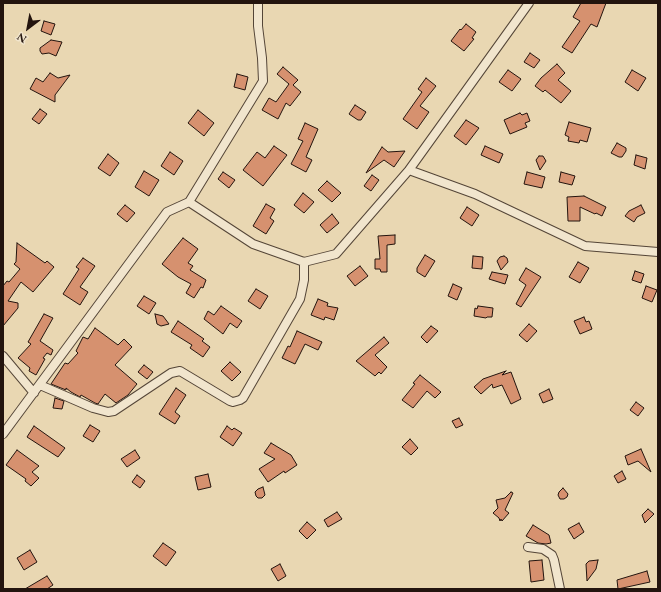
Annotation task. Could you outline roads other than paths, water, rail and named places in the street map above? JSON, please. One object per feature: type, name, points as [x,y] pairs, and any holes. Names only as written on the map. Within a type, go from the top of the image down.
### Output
[{"type":"street","points":[[3,434],[167,212],[189,202],[263,81],[258,26],[258,3]]},
{"type":"street","points":[[189,202],[253,244],[304,262],[336,254],[409,170],[529,3]]},
{"type":"street","points":[[409,170],[475,194],[585,246],[658,252]]},
{"type":"street","points":[[40,385],[93,408],[108,412],[114,411],[171,373],[180,371],[230,401],[233,402],[240,400],[243,398],[300,299],[304,280],[304,262]]},
{"type":"street","points":[[3,356],[34,393]]},
{"type":"street","points":[[528,547],[543,549],[552,555],[560,589]]}]
